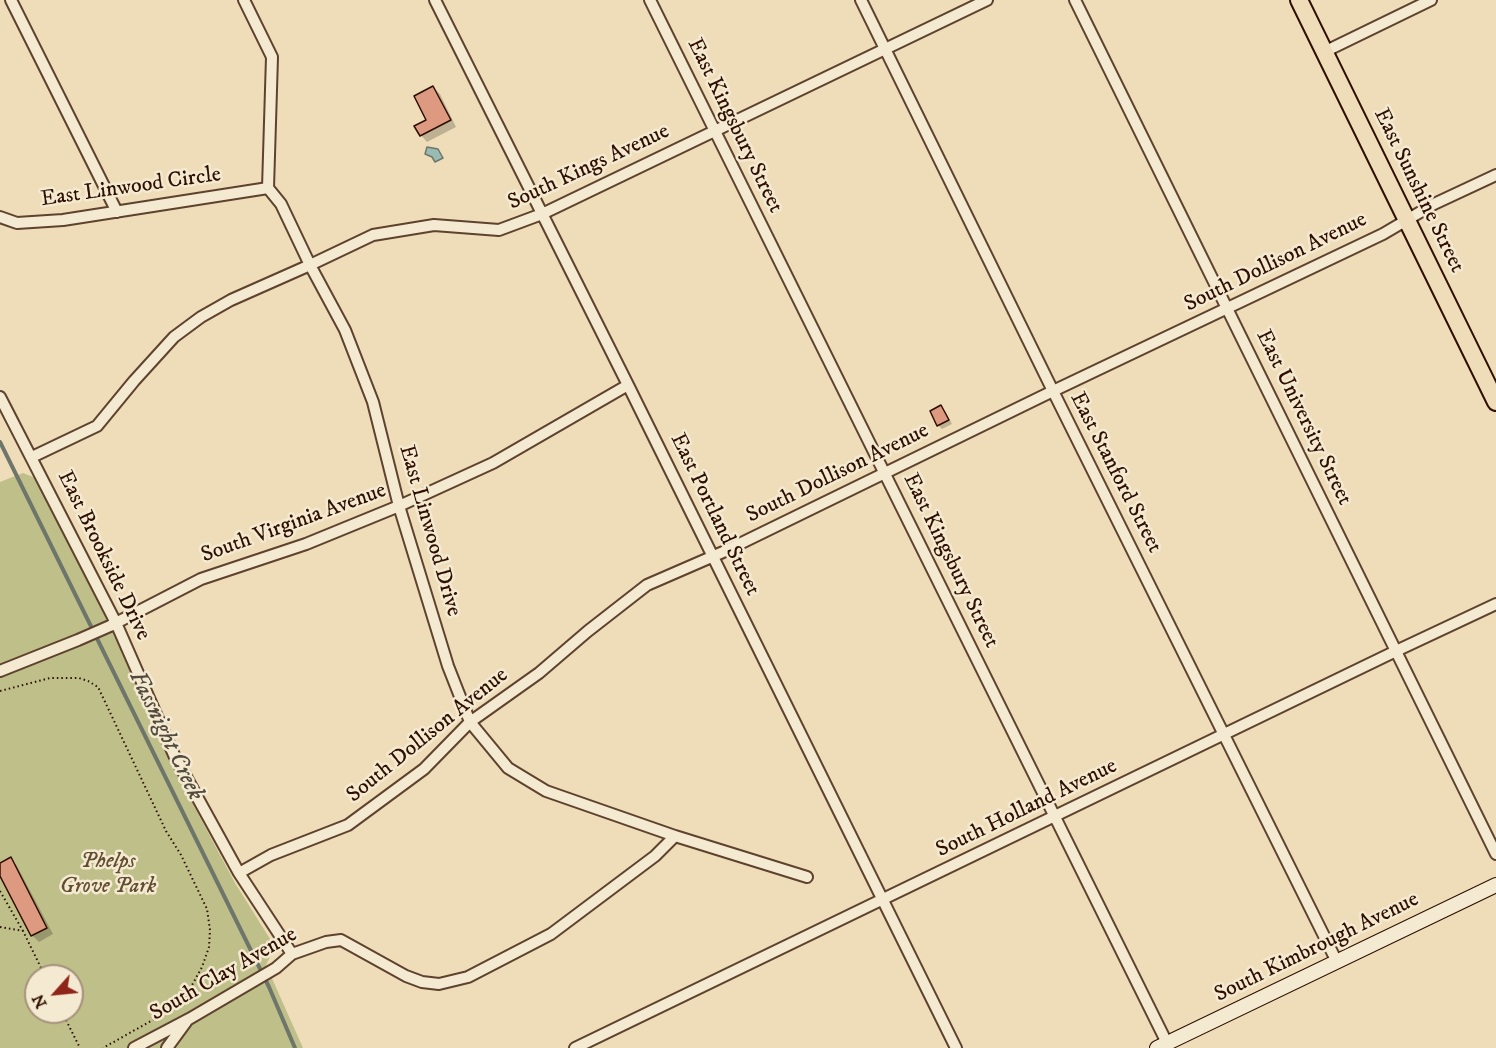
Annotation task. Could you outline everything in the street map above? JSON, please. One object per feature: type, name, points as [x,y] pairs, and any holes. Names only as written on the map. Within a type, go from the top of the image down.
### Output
[{"type":"main road","name":"East Sunshine Street","points":[[1299,0],[1496,402]]},
{"type":"main road","name":"South Kimbrough Avenue","points":[[1162,1046],[1496,885]]},
{"type":"street","points":[[11,0],[117,212]]},
{"type":"street","points":[[244,0],[272,57],[268,188]]},
{"type":"street","name":"East Portland Street","points":[[435,0],[956,1048]]},
{"type":"street","name":"East Kingsbury Street","points":[[650,0],[1054,817],[1162,1046]]},
{"type":"street","name":"East Stanford Street","points":[[861,0],[1336,962]]},
{"type":"street","name":"South Kings Avenue","points":[[32,457],[97,426],[174,337],[201,317],[231,300],[373,235],[434,225],[499,230],[542,214],[987,0]]},
{"type":"street","name":"East University Street","points":[[1075,0],[1496,854]]},
{"type":"street","points":[[1324,52],[1431,0]]},
{"type":"street","name":"South Dollison Avenue","points":[[239,873],[271,855],[348,825],[424,769],[470,722],[539,673],[647,585],[713,557],[1053,391],[1383,234],[1434,204],[1496,175]]},
{"type":"street","name":"East Linwood Circle","points":[[0,217],[17,222],[63,220],[268,188]]},
{"type":"street","name":"East Linwood Drive","points":[[268,188],[281,204],[345,330],[372,402],[399,506],[448,666],[470,722],[508,768],[546,791],[675,836],[807,878]]},
{"type":"street","name":"South Virginia Avenue","points":[[0,671],[113,624],[201,579],[306,544],[399,506],[492,463],[628,385]]},
{"type":"street","name":"East Brookside Drive","points":[[0,397],[32,457],[174,755],[239,873],[292,954]]},
{"type":"street","name":"South Holland Avenue","points":[[575,1048],[1496,604]]},
{"type":"street","name":"South Clay Avenue","points":[[134,1048],[253,982],[276,968],[292,954],[326,942],[340,940],[406,976],[422,982],[439,984],[468,977],[551,934],[655,856],[675,836]]},
{"type":"street","points":[[167,1048],[189,1019]]},
{"type":"path","points":[[0,691],[50,678],[65,677],[79,678],[98,687],[166,831],[182,855],[207,909],[210,930],[209,947],[202,967],[186,996],[177,1005],[158,1017],[103,1048]]},
{"type":"path","points":[[0,891],[39,964]]},
{"type":"path","points":[[0,927],[23,931]]},
{"type":"path","points":[[68,1024],[80,1048]]},
{"type":"green space","name":"Phelps Grove Park","points":[[23,473],[33,477],[38,483],[120,647],[172,765],[235,883],[272,942],[273,951],[266,965],[303,1048],[0,1048],[0,482]]},
{"type":"water","points":[[427,147],[438,149],[443,158],[435,162],[432,157],[425,154]]},
{"type":"building","points":[[433,86],[451,120],[420,136],[414,126],[426,120],[414,96]]},
{"type":"building","points":[[941,405],[949,420],[937,426],[930,411]]},
{"type":"building","points":[[11,857],[47,928],[31,936],[0,876],[0,863]]},
{"type":"waterway","name":"Fassnight Creek","points":[[0,442],[269,987],[295,1048]]}]
